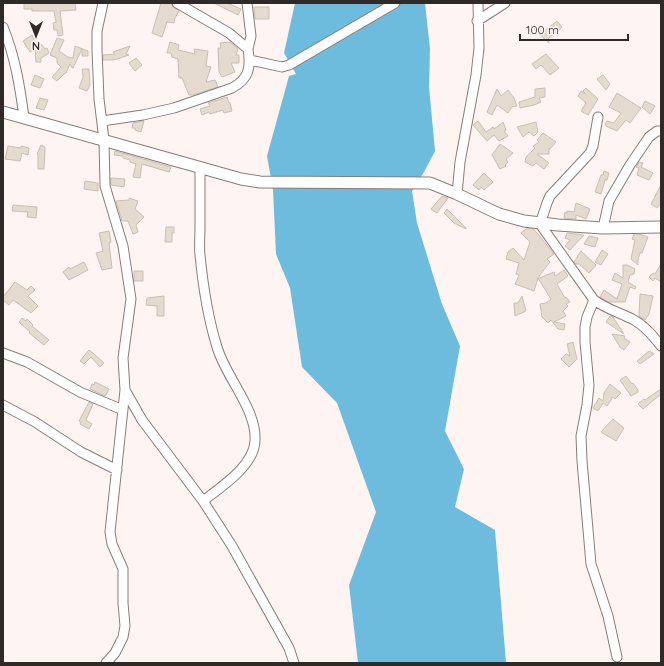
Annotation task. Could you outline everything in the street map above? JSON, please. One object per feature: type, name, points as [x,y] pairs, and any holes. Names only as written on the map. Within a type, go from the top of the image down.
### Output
[{"type":"street","points":[[102,3],[97,31],[98,81],[104,140],[105,186],[123,246],[131,300],[123,358],[125,390],[110,532],[112,544],[123,569],[125,626],[123,637],[114,653],[106,663]]},
{"type":"street","points":[[177,3],[229,33],[248,49]]},
{"type":"street","points":[[102,121],[143,115],[174,108],[240,84],[246,77],[250,60],[248,49],[251,36],[247,3]]},
{"type":"street","points":[[250,60],[282,67],[289,65],[395,3]]},
{"type":"street","points":[[458,194],[460,162],[476,75],[479,48],[477,21],[478,3]]},
{"type":"street","points":[[477,21],[505,3]]},
{"type":"street","points":[[3,28],[8,39],[16,68],[24,117]]},
{"type":"street","points":[[3,112],[241,179],[260,182],[430,183],[458,194],[499,214],[540,224],[603,228],[661,227]]},
{"type":"street","points":[[540,224],[546,203],[550,196],[590,153],[593,146],[598,117]]},
{"type":"street","points":[[603,228],[609,201],[626,171],[649,137],[661,130]]},
{"type":"street","points":[[200,167],[200,254],[208,314],[217,348],[227,370],[249,410],[255,428],[255,442],[252,454],[242,468],[203,501]]},
{"type":"street","points":[[540,224],[555,246],[566,258],[594,300],[643,326],[661,346]]},
{"type":"street","points":[[594,300],[587,316],[585,327],[589,385],[581,436],[582,461],[591,564],[608,616],[617,657]]},
{"type":"street","points":[[3,353],[27,362],[80,392],[123,410]]},
{"type":"street","points":[[125,390],[142,420],[203,501],[251,577],[289,648],[294,663]]},
{"type":"street","points":[[3,405],[35,422],[81,452],[117,470]]},
{"type":"water","points":[[295,3],[425,3],[430,49],[429,87],[435,151],[412,191],[417,223],[442,304],[460,346],[445,431],[464,469],[455,507],[495,530],[506,663],[358,663],[349,585],[376,512],[337,403],[302,367],[290,288],[276,254],[273,190],[267,156],[289,76],[296,74],[284,53]]},
{"type":"building","points":[[24,3],[75,3],[76,10],[60,11],[63,35],[58,36],[57,30],[54,30],[53,23],[56,22],[54,11],[32,11],[32,9],[24,9]]},
{"type":"building","points":[[161,3],[171,3],[172,6],[179,11],[174,23],[167,22],[162,37],[152,33]]},
{"type":"building","points":[[214,3],[227,3],[241,9],[238,15]]},
{"type":"building","points":[[254,7],[269,7],[269,19],[255,19]]},
{"type":"building","points":[[557,21],[562,27],[548,39],[549,43],[534,29],[541,26],[544,31]]},
{"type":"building","points":[[32,35],[38,45],[41,44],[45,49],[47,48],[49,53],[41,58],[41,62],[36,62],[35,49],[30,52],[23,41]]},
{"type":"building","points":[[57,38],[64,40],[59,51],[68,57],[73,58],[75,46],[88,51],[88,56],[82,56],[82,49],[73,68],[70,64],[66,73],[57,81],[52,77],[61,67],[57,63],[57,58],[50,55]]},
{"type":"building","points":[[170,42],[179,45],[178,50],[195,54],[194,49],[208,51],[206,66],[211,67],[206,82],[215,80],[218,87],[189,95],[182,78],[179,78],[178,59],[172,57],[171,53],[167,53]]},
{"type":"building","points":[[230,42],[238,49],[236,55],[239,55],[239,63],[231,63],[235,72],[222,77],[219,72],[218,48],[221,48],[220,43]]},
{"type":"building","points":[[130,46],[126,54],[129,55],[114,60],[103,60],[103,55],[115,54],[113,52]]},
{"type":"building","points":[[546,54],[559,68],[550,75],[541,65],[536,69],[532,64]]},
{"type":"building","points":[[136,58],[142,65],[135,71],[129,63]]},
{"type":"building","points":[[82,69],[89,69],[90,85],[87,91],[79,88],[83,77]]},
{"type":"building","points":[[35,75],[44,79],[40,88],[31,85]]},
{"type":"building","points":[[603,75],[610,84],[606,90],[597,79]]},
{"type":"building","points":[[545,88],[545,97],[539,98],[541,102],[520,108],[519,102],[535,97],[535,89]]},
{"type":"building","points":[[586,88],[598,99],[588,115],[581,111],[586,103],[578,96],[581,91],[585,94],[583,91]]},
{"type":"building","points":[[497,89],[501,96],[508,90],[514,98],[517,106],[512,107],[508,113],[497,105],[492,115],[487,112]]},
{"type":"building","points":[[617,93],[641,108],[630,123],[626,120],[617,131],[606,126],[605,124],[607,121],[614,123],[621,113],[609,107]]},
{"type":"building","points":[[227,97],[232,111],[224,113],[223,110],[210,114],[209,112],[202,115],[200,109],[210,106],[208,103]]},
{"type":"building","points":[[40,98],[48,100],[44,110],[36,108]]},
{"type":"building","points":[[645,101],[655,106],[650,114],[642,107]]},
{"type":"building","points":[[144,121],[141,132],[135,130],[135,128],[132,128],[133,123]]},
{"type":"building","points":[[478,121],[486,132],[493,127],[494,129],[503,122],[506,130],[504,131],[508,136],[499,141],[494,135],[487,141],[473,125]]},
{"type":"building","points":[[536,122],[538,132],[534,136],[529,132],[523,137],[517,127]]},
{"type":"building","points":[[543,133],[556,142],[550,149],[549,148],[549,154],[537,154],[549,163],[544,169],[536,163],[533,166],[525,162],[526,157],[535,148],[533,146],[539,142],[537,140]]},
{"type":"building","points":[[500,144],[513,153],[506,159],[508,162],[505,165],[506,166],[500,169],[492,155]]},
{"type":"building","points":[[41,145],[45,147],[44,169],[38,169],[37,154]]},
{"type":"building","points":[[8,146],[21,148],[21,146],[29,148],[28,155],[22,153],[20,161],[5,159]]},
{"type":"building","points":[[115,151],[171,167],[169,172],[142,164],[140,178],[133,177],[136,164],[123,158],[123,156],[114,155]]},
{"type":"building","points":[[639,162],[643,163],[641,167],[653,173],[649,180],[637,175],[639,168],[636,167]]},
{"type":"building","points":[[604,171],[609,173],[607,180],[605,180],[601,194],[595,192]]},
{"type":"building","points":[[484,173],[493,182],[484,190],[481,187],[479,190],[473,185]]},
{"type":"building","points":[[111,178],[125,179],[124,187],[111,185]]},
{"type":"building","points":[[85,181],[98,183],[98,191],[84,189]]},
{"type":"building","points":[[661,185],[661,203],[657,208],[651,204]]},
{"type":"building","points":[[442,196],[448,198],[437,213],[431,209]]},
{"type":"building","points":[[129,198],[138,201],[135,209],[144,217],[136,225],[138,232],[133,234],[128,221],[122,221],[116,201],[129,200]]},
{"type":"building","points":[[576,203],[590,209],[586,219],[576,215],[576,219],[564,218],[565,212],[574,212]]},
{"type":"building","points":[[13,205],[37,207],[36,218],[27,217],[28,212],[12,211]]},
{"type":"building","points":[[447,209],[466,229],[454,223],[444,213]]},
{"type":"building","points":[[166,227],[174,227],[172,242],[165,242]]},
{"type":"building","points":[[527,228],[533,229],[554,254],[547,259],[550,262],[537,279],[534,291],[515,284],[519,275],[516,274],[519,263],[506,259],[508,252],[513,248],[524,260],[530,242],[521,233]]},
{"type":"building","points":[[109,231],[112,268],[102,270],[96,253],[103,251],[99,233]]},
{"type":"building","points":[[567,233],[584,235],[570,250],[565,246],[570,240],[565,238]]},
{"type":"building","points":[[634,234],[648,237],[642,253],[640,253],[638,265],[631,259],[635,240],[632,239]]},
{"type":"building","points":[[589,236],[598,238],[595,247],[584,244]]},
{"type":"building","points":[[602,250],[608,254],[601,265],[595,262]]},
{"type":"building","points":[[581,251],[596,265],[589,273],[579,264],[574,262]]},
{"type":"building","points":[[84,262],[88,270],[69,280],[63,272],[69,267],[70,269]]},
{"type":"building","points":[[661,264],[661,282],[655,278],[653,281],[649,277],[653,273],[655,274]]},
{"type":"building","points":[[623,265],[627,265],[635,269],[634,274],[630,275],[628,282],[636,287],[635,289],[630,287],[625,302],[608,302],[600,297],[604,290],[617,299],[622,284],[612,280],[615,273],[623,278]]},
{"type":"building","points":[[564,270],[568,276],[557,284],[565,298],[566,297],[570,302],[566,304],[568,306],[563,311],[566,316],[554,322],[565,324],[564,330],[558,329],[551,320],[548,323],[542,317],[540,304],[546,303],[551,299],[538,278],[554,272],[555,276]]},
{"type":"building","points":[[134,271],[143,271],[143,281],[134,281]]},
{"type":"building","points":[[15,282],[27,290],[31,286],[35,290],[28,296],[38,306],[31,313],[13,300],[9,305],[3,300],[3,297]]},
{"type":"building","points":[[640,294],[653,296],[649,314],[645,320],[639,316]]},
{"type":"building","points":[[164,296],[164,316],[157,316],[157,306],[146,305],[147,298]]},
{"type":"building","points":[[522,296],[526,311],[515,316],[514,303],[518,303]]},
{"type":"building","points":[[610,316],[613,317],[624,334],[606,322]]},
{"type":"building","points":[[22,318],[26,321],[27,319],[33,325],[32,326],[49,340],[44,345],[29,333],[30,332],[19,322]]},
{"type":"building","points":[[612,334],[625,336],[624,338],[630,342],[624,350],[620,347]]},
{"type":"building","points":[[573,342],[577,359],[569,367],[561,359],[566,354],[570,356],[567,344]]},
{"type":"building","points":[[89,350],[104,363],[100,367],[91,357],[84,364],[80,361]]},
{"type":"building","points":[[649,351],[654,354],[640,364],[637,361]]},
{"type":"building","points":[[626,376],[638,390],[638,392],[631,396],[620,380]]},
{"type":"building","points":[[95,382],[109,389],[105,396],[90,389],[92,384],[94,385]]},
{"type":"building","points":[[610,384],[621,393],[615,399],[613,397],[607,406],[603,403],[598,411],[593,408],[599,398],[603,401],[604,393]]},
{"type":"building","points":[[661,389],[661,394],[643,409],[638,404],[644,399],[645,400]]},
{"type":"building","points":[[89,402],[93,404],[86,420],[92,424],[89,429],[80,424],[81,422],[79,421]]},
{"type":"building","points":[[613,419],[624,428],[616,441],[601,432]]}]
